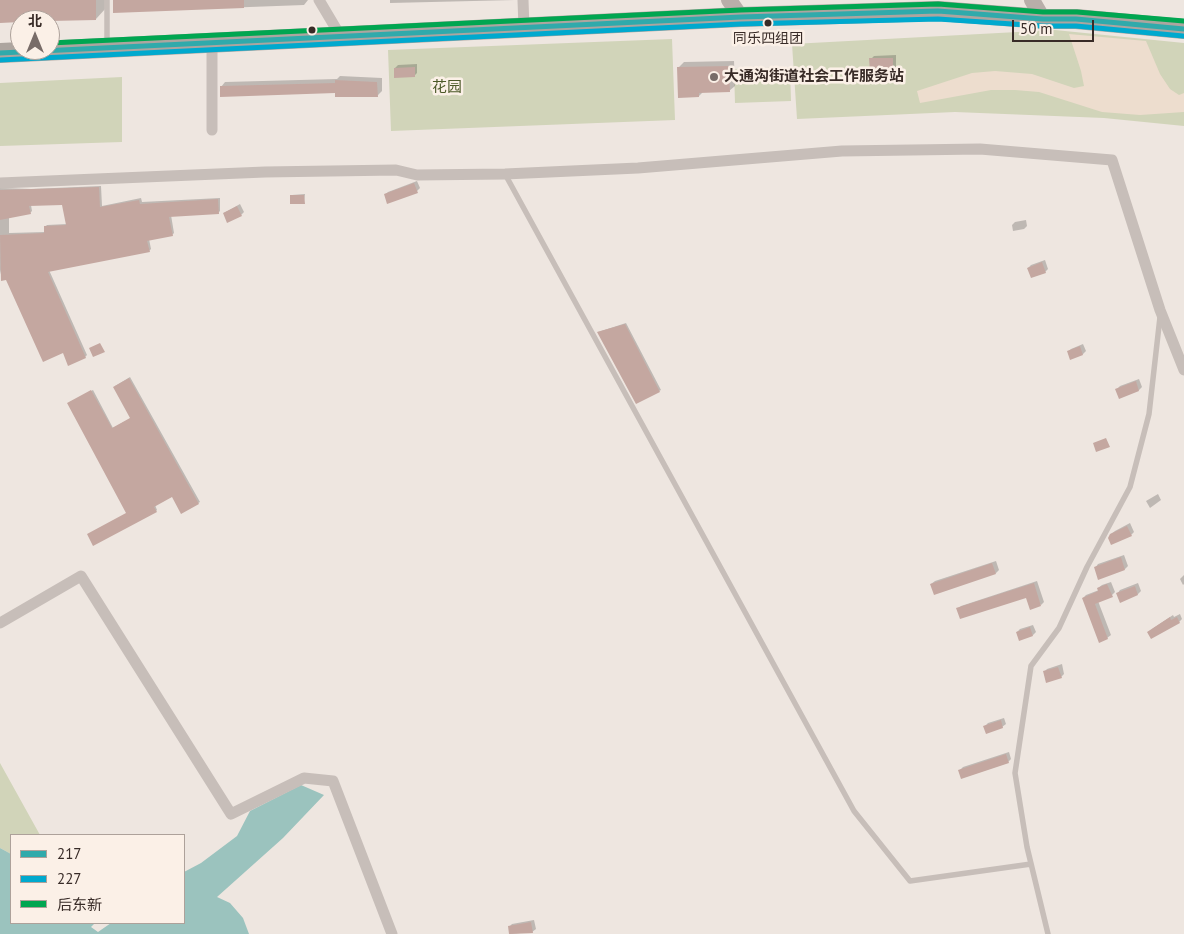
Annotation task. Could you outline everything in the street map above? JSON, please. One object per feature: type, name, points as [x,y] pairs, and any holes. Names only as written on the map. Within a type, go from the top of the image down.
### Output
[{"type":"highway","points":[[0,53],[741,17],[882,6],[943,6],[1043,19],[1076,19],[1184,29]]},
{"type":"street","points":[[318,0],[341,37]]},
{"type":"street","points":[[523,0],[524,28]]},
{"type":"street","points":[[729,0],[741,17]]},
{"type":"street","points":[[1032,0],[1043,19]]},
{"type":"street","points":[[212,43],[212,130]]},
{"type":"street","points":[[0,183],[265,172],[396,170],[416,175],[505,174],[638,168],[842,151],[980,149],[1112,160],[1160,310],[1184,370]]},
{"type":"street","points":[[0,623],[81,576],[231,814],[304,778],[333,781],[392,934]]},
{"type":"lane","points":[[107,0],[107,48]]},
{"type":"lane","points":[[505,174],[854,811],[910,881],[1031,864]]},
{"type":"lane","points":[[1048,934],[1031,864],[1015,773],[1031,666],[1059,628],[1087,567],[1130,487],[1150,414],[1160,310]]},
{"type":"green space","points":[[1055,30],[1184,43],[1184,126],[1104,118],[955,112],[797,119],[792,44]]},
{"type":"green space","name":"花园","points":[[672,39],[675,120],[391,131],[388,50]]},
{"type":"green space","points":[[790,67],[791,101],[735,103],[734,69]]},
{"type":"green space","points":[[122,77],[122,142],[0,146],[0,83]]},
{"type":"green space","points":[[0,763],[39,834],[10,834],[10,853],[0,848]]},
{"type":"shaded area","points":[[1069,34],[1146,41],[1160,74],[1170,89],[1179,95],[1184,93],[1184,112],[1140,115],[1102,112],[1039,92],[1015,90],[991,90],[920,103],[917,91],[972,73],[995,71],[1032,74],[1074,88],[1084,86]]},
{"type":"water","points":[[301,785],[324,795],[283,838],[217,897],[230,903],[243,918],[249,934],[0,934],[0,848],[10,853],[10,924],[94,924],[91,927],[98,932],[110,924],[185,924],[185,871],[201,863],[237,836],[250,811]]},
{"type":"building","points":[[0,0],[96,0],[96,20],[60,21],[60,10],[10,10],[10,22],[0,23]]},
{"type":"building","points":[[113,0],[244,0],[244,8],[113,13]]},
{"type":"building","points":[[869,58],[893,58],[893,72],[870,72]]},
{"type":"building","points":[[729,66],[730,92],[699,93],[699,97],[678,98],[677,67]]},
{"type":"building","points":[[415,67],[415,77],[394,78],[394,68]]},
{"type":"building","points":[[335,80],[377,82],[378,97],[335,97],[335,93],[220,97],[220,86],[335,83]]},
{"type":"building","points":[[414,183],[418,193],[387,204],[384,194]]},
{"type":"building","points":[[99,187],[100,207],[139,200],[140,204],[218,199],[219,214],[169,217],[173,236],[147,241],[150,252],[48,272],[86,358],[68,366],[63,353],[43,362],[6,280],[1,281],[0,235],[44,233],[44,226],[66,225],[62,205],[29,206],[31,214],[0,220],[0,190]]},
{"type":"building","points":[[290,195],[304,195],[305,204],[290,204]]},
{"type":"building","points":[[237,206],[242,216],[227,223],[223,213]]},
{"type":"building","points":[[1042,262],[1046,273],[1031,278],[1027,268]]},
{"type":"building","points":[[625,324],[660,392],[636,404],[597,332]]},
{"type":"building","points":[[100,343],[105,352],[93,357],[89,348]]},
{"type":"building","points":[[1080,346],[1083,355],[1070,360],[1067,351]]},
{"type":"building","points":[[129,378],[199,504],[181,514],[172,497],[154,507],[157,512],[93,546],[87,534],[126,513],[67,403],[91,390],[112,428],[130,418],[113,387]]},
{"type":"building","points":[[1136,381],[1139,391],[1119,399],[1115,389]]},
{"type":"building","points":[[1106,438],[1110,447],[1096,452],[1093,443]]},
{"type":"building","points":[[1127,526],[1132,536],[1111,545],[1108,538],[1110,534]]},
{"type":"building","points":[[1121,557],[1125,570],[1098,580],[1094,567]]},
{"type":"building","points":[[992,563],[996,574],[934,595],[930,584]]},
{"type":"building","points":[[1034,583],[1041,606],[1030,610],[1026,598],[960,619],[956,608]]},
{"type":"building","points":[[1107,584],[1113,597],[1095,604],[1108,639],[1099,643],[1082,598],[1098,591],[1097,588]]},
{"type":"building","points":[[1135,586],[1138,595],[1120,603],[1116,593]]},
{"type":"building","points":[[1170,617],[1171,620],[1177,617],[1180,623],[1151,639],[1147,632]]},
{"type":"building","points":[[1030,627],[1033,636],[1019,641],[1016,632]]},
{"type":"building","points":[[1058,667],[1062,678],[1046,683],[1043,671]]},
{"type":"building","points":[[1001,720],[1003,728],[986,734],[983,726]]},
{"type":"building","points":[[1006,754],[1009,763],[961,779],[958,770]]},
{"type":"building","points":[[531,922],[533,933],[509,934],[508,926]]},
{"type":"transit line","name":"后东新","points":[[60,43],[741,10],[938,4],[1043,12],[1077,12],[1184,21]]},
{"type":"transit line","name":"217","points":[[0,53],[741,17],[938,11],[1043,19],[1076,19],[1184,29]]},
{"type":"transit line","name":"227","points":[[0,60],[741,24],[938,19],[1042,26],[1076,26],[1183,36]]},
{"type":"place","name":"同乐四组团","points":[[768,23]]},
{"type":"place","name":"大通沟街道社会工作服务站","points":[[714,77]]}]
